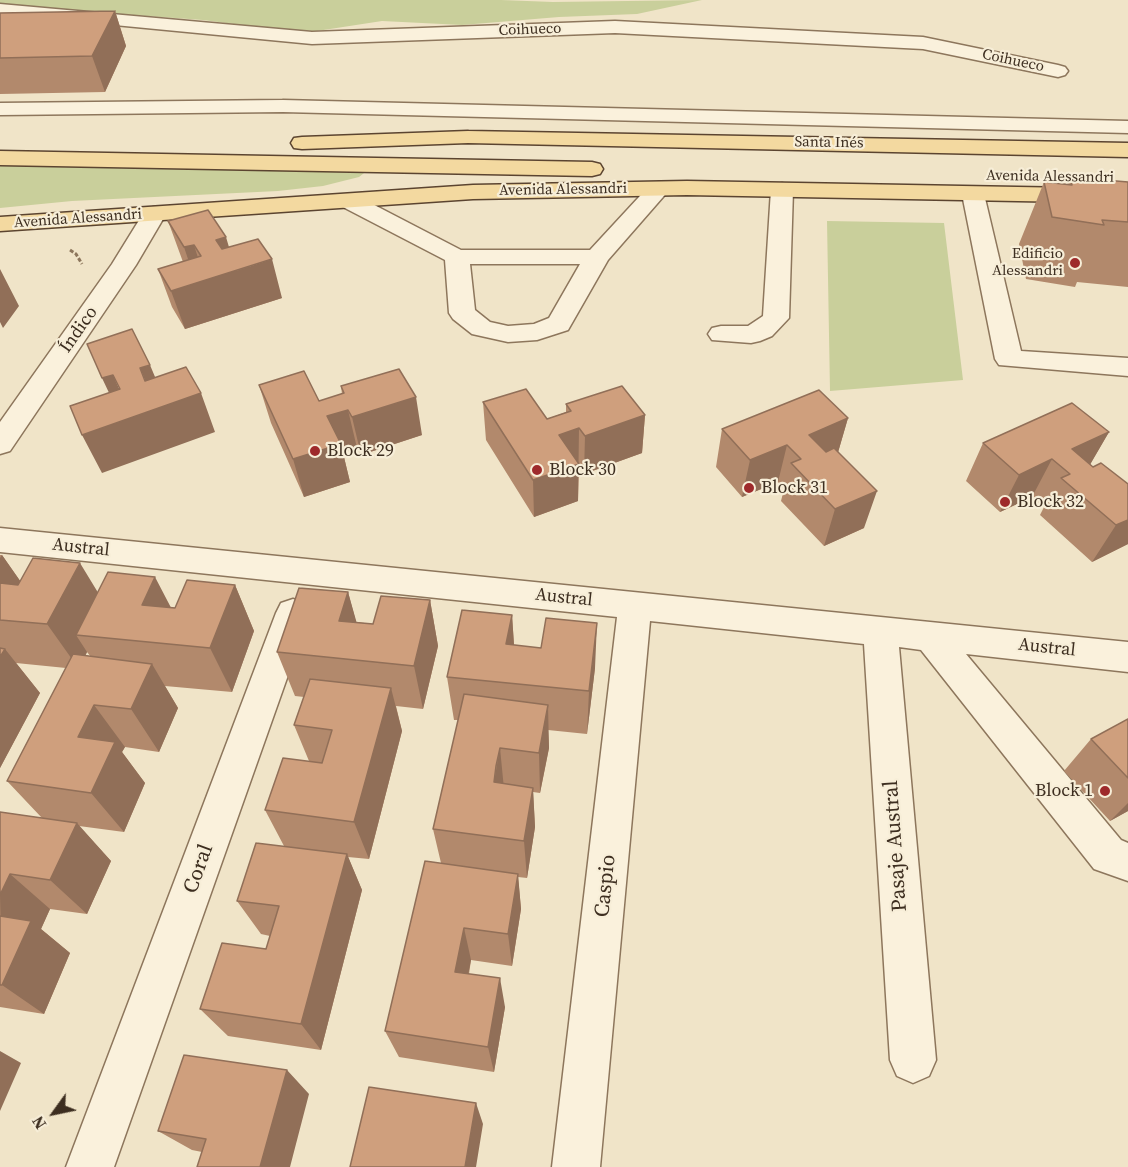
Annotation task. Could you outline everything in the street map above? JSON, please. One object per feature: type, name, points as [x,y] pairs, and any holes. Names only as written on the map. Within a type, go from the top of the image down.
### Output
[{"type":"main road","points":[[161,160],[199,150],[246,146],[413,137],[529,138]]},
{"type":"main road","name":"Santa Inés","points":[[529,138],[1128,150]]},
{"type":"main road","points":[[284,206],[374,180],[464,147],[529,138]]},
{"type":"main road","name":"Avenida Alessandri","points":[[0,158],[1128,178]]},
{"type":"main road","name":"Avenida Alessandri","points":[[0,224],[473,192],[659,189],[1128,196]]},
{"type":"street","name":"Coihueco","points":[[0,9],[312,38],[615,27],[923,43],[1058,71]]},
{"type":"street","points":[[0,109],[282,106],[1128,127]]},
{"type":"street","points":[[457,257],[462,313],[481,328],[508,334],[537,332],[559,324],[597,257],[659,189]]},
{"type":"street","points":[[720,334],[751,335],[763,330],[776,318],[782,190]]},
{"type":"street","points":[[973,194],[1009,359],[1128,367]]},
{"type":"street","points":[[349,201],[457,257],[597,257]]},
{"type":"street","name":"Índico","points":[[0,444],[124,265],[154,213]]},
{"type":"street","name":"Austral","points":[[0,540],[1128,657]]},
{"type":"street","name":"Coral","points":[[90,1167],[308,572]]},
{"type":"street","name":"Caspio","points":[[576,1167],[635,606]]},
{"type":"street","name":"Pasaje Austral","points":[[880,631],[913,1060]]},
{"type":"street","points":[[930,636],[1108,855],[1128,862]]},
{"type":"green space","points":[[0,0],[501,0],[553,2],[702,0],[637,14],[559,17],[462,25],[382,21],[304,33],[203,20],[20,7],[0,3]]},
{"type":"green space","points":[[0,165],[368,170],[359,177],[323,186],[278,191],[72,201],[0,208]]},
{"type":"green space","points":[[827,221],[944,223],[963,380],[830,391]]},
{"type":"building","points":[[115,11],[92,56],[0,58],[0,13]]},
{"type":"building","points":[[1070,177],[1128,182],[1128,222],[1102,220],[1104,225],[1052,217],[1044,182],[1072,185]]},
{"type":"building","points":[[208,210],[226,237],[216,240],[222,249],[258,239],[272,259],[171,291],[158,269],[201,256],[194,245],[184,247],[168,221]]},
{"type":"building","points":[[132,329],[150,365],[140,368],[145,381],[186,367],[201,393],[82,435],[70,406],[120,389],[113,375],[102,378],[87,344]]},
{"type":"building","points":[[399,369],[416,397],[352,417],[348,410],[327,416],[341,444],[293,459],[259,385],[304,371],[319,401],[344,393],[341,386]]},
{"type":"building","points":[[622,386],[645,415],[585,436],[579,428],[559,435],[579,464],[533,480],[483,402],[526,389],[547,419],[571,411],[566,404]]},
{"type":"building","points":[[819,390],[848,418],[809,435],[826,452],[834,448],[877,491],[835,509],[791,463],[801,459],[787,445],[750,460],[722,429]]},
{"type":"building","points":[[1072,403],[1109,432],[1072,449],[1093,467],[1101,463],[1128,484],[1128,520],[1116,525],[1061,478],[1070,474],[1052,459],[1019,475],[983,443]]},
{"type":"building","points":[[33,558],[80,563],[47,624],[0,620],[0,583],[18,585]]},
{"type":"building","points":[[108,572],[155,577],[142,605],[175,608],[187,580],[235,585],[210,648],[76,635]]},
{"type":"building","points":[[299,588],[348,592],[339,621],[373,624],[381,596],[430,600],[414,666],[277,652]]},
{"type":"building","points":[[462,610],[512,615],[506,644],[541,648],[546,618],[597,623],[589,691],[447,677]]},
{"type":"building","points":[[73,654],[152,664],[131,709],[94,705],[78,737],[115,742],[91,793],[7,781]]},
{"type":"building","points":[[310,679],[391,688],[354,822],[265,810],[283,758],[322,763],[332,730],[294,725]]},
{"type":"building","points":[[464,694],[548,705],[539,753],[500,748],[496,766],[494,782],[533,788],[524,841],[433,829]]},
{"type":"building","points":[[1128,719],[1128,778],[1091,739]]},
{"type":"building","points":[[0,812],[77,823],[50,880],[10,874],[0,895]]},
{"type":"building","points":[[256,843],[347,854],[301,1024],[200,1009],[222,943],[266,949],[279,906],[237,901]]},
{"type":"building","points":[[425,861],[518,874],[508,934],[464,928],[455,972],[500,978],[488,1047],[385,1031]]},
{"type":"building","points":[[0,916],[31,921],[2,985],[0,985]]},
{"type":"building","points":[[184,1055],[287,1070],[260,1167],[197,1167],[206,1139],[158,1131]]},
{"type":"building","points":[[369,1087],[476,1103],[465,1167],[350,1167]]},
{"type":"place","name":"Edificio Alessandri","points":[[1075,263]]},
{"type":"place","name":"Block 29","points":[[315,451]]},
{"type":"place","name":"Block 30","points":[[537,470]]},
{"type":"place","name":"Block 31","points":[[749,488]]},
{"type":"place","name":"Block 32","points":[[1005,502]]},
{"type":"place","name":"Block 1","points":[[1105,791]]}]
